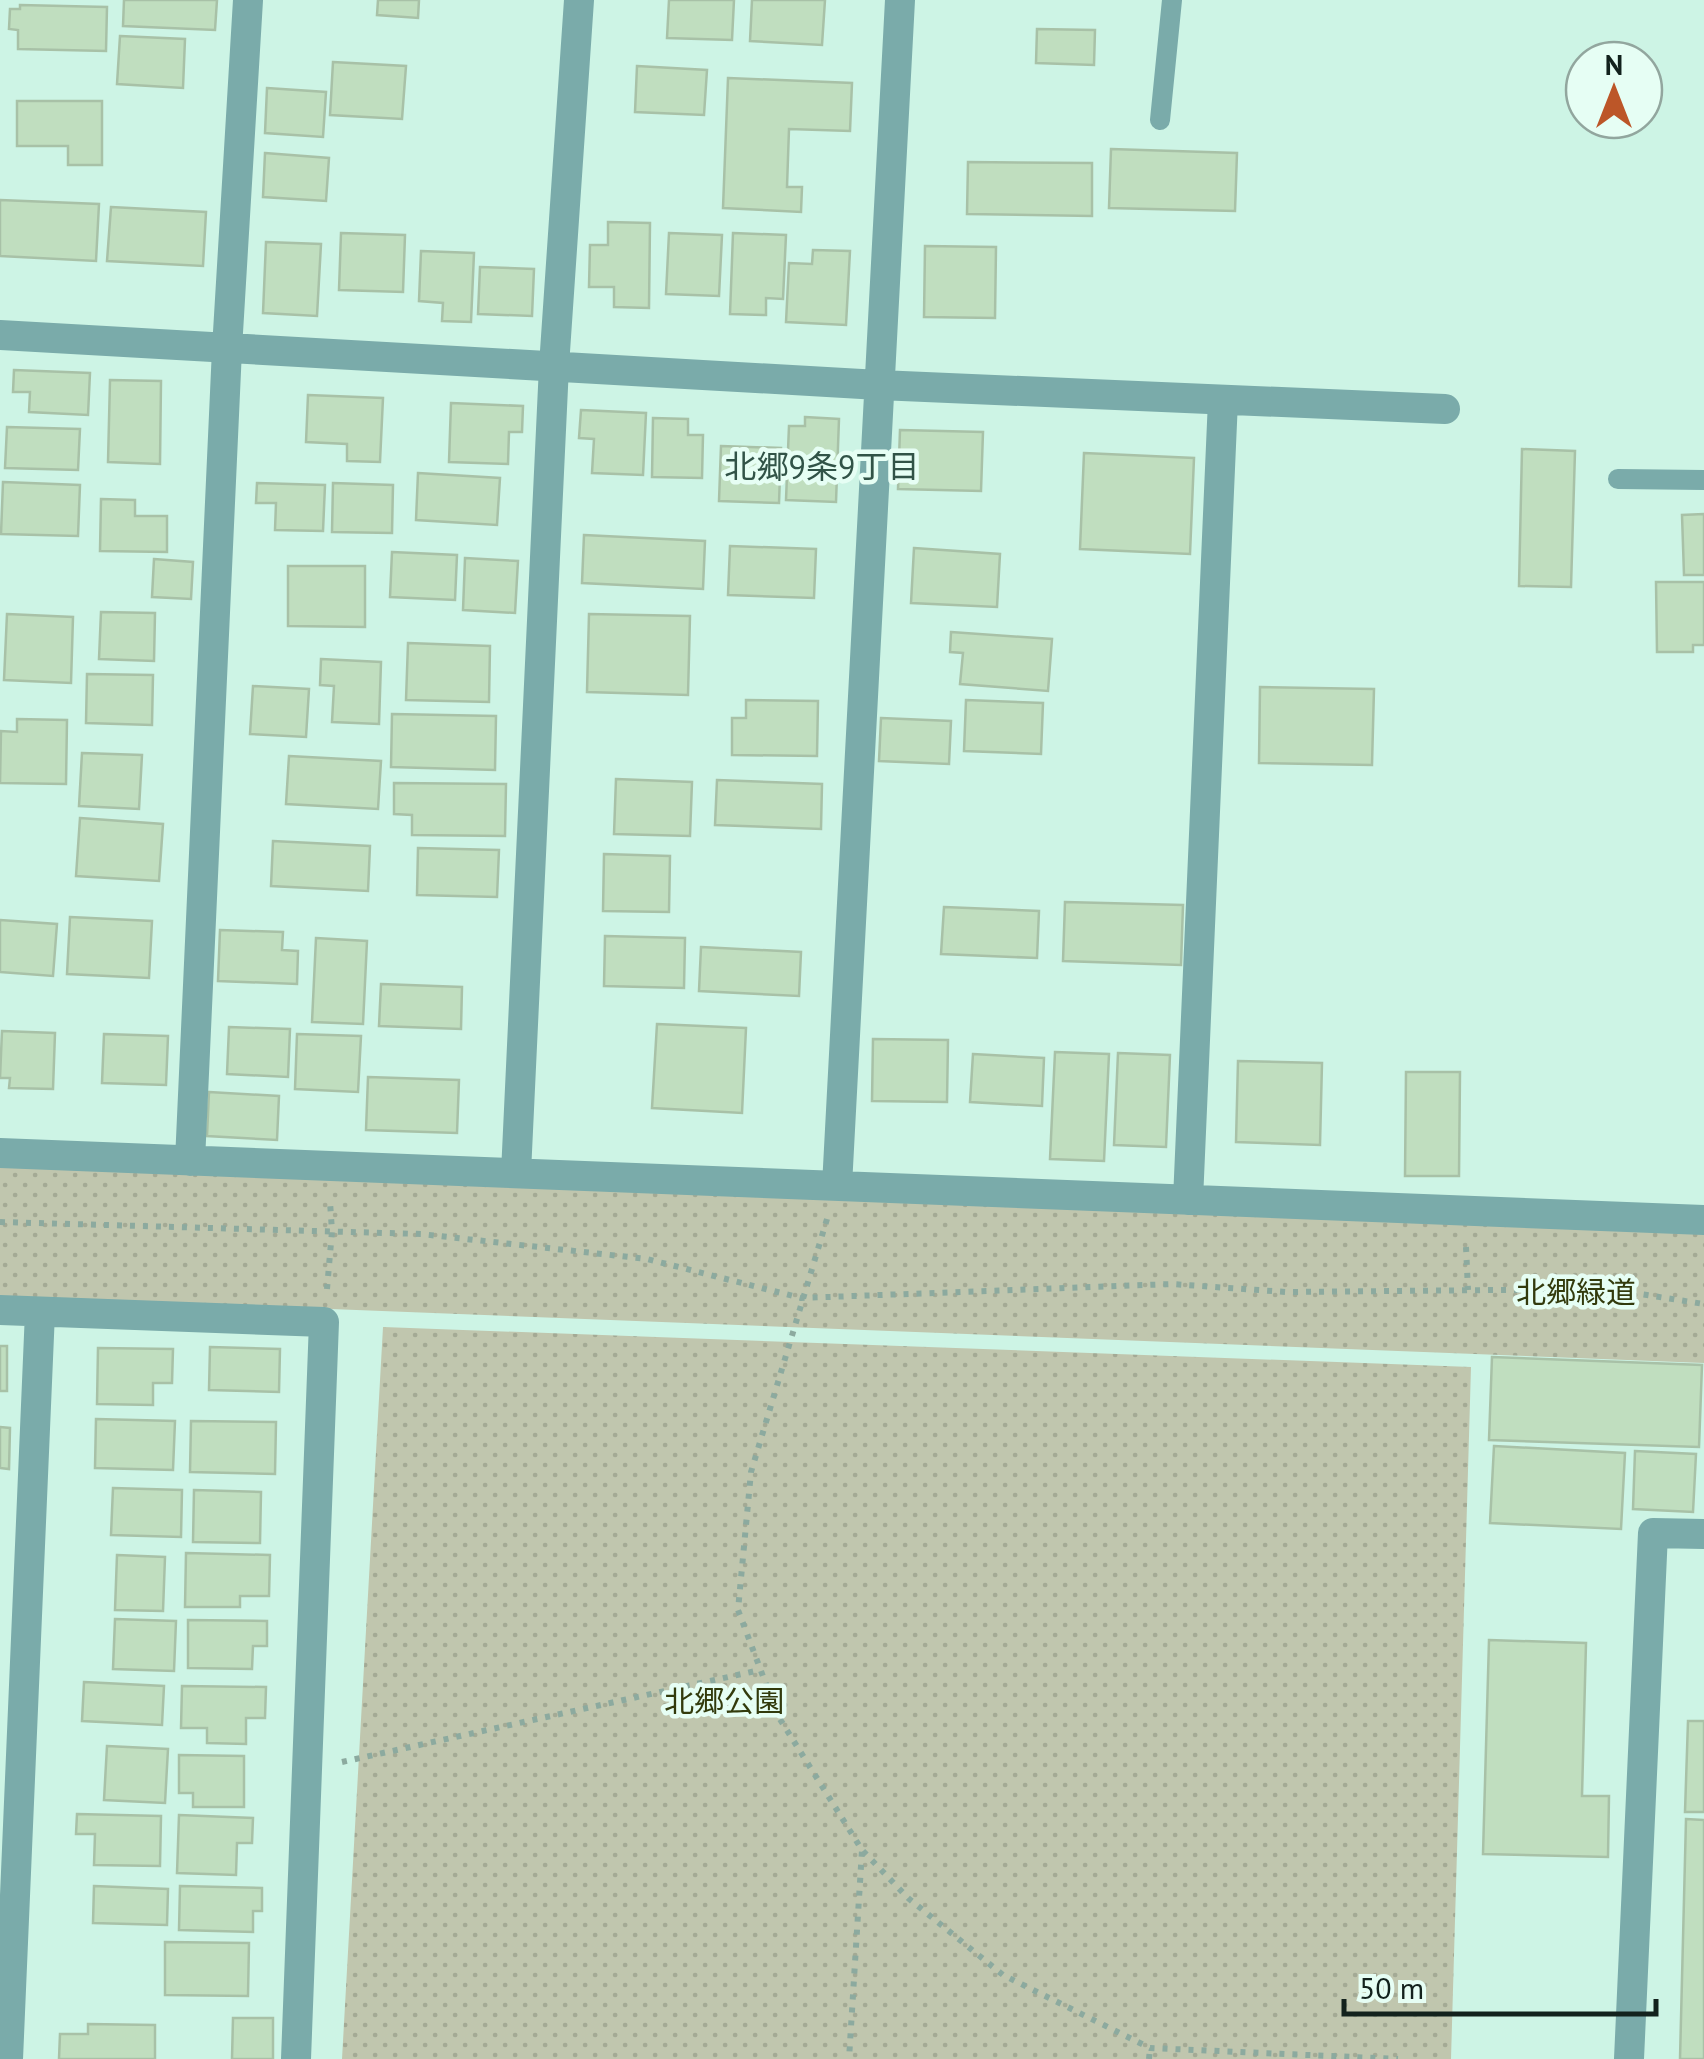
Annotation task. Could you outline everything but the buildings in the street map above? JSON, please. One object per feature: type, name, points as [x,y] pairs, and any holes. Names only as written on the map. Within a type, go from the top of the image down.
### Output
[{"type":"street","points":[[190,1160],[227,348],[248,0]]},
{"type":"street","points":[[516,1173],[554,366],[578,0]]},
{"type":"street","points":[[837,1186],[900,0]]},
{"type":"street","points":[[0,335],[880,385],[1445,409]]},
{"type":"street","points":[[1188,1200],[1224,400]]},
{"type":"street","points":[[0,1153],[1704,1220]]},
{"type":"street","points":[[0,1310],[324,1322],[296,2059]]},
{"type":"street","points":[[8,2059],[9,1841],[40,1312]]},
{"type":"street","points":[[1629,2059],[1653,1532],[1704,1534]]},
{"type":"lane","points":[[1160,120],[1172,0]]},
{"type":"lane","points":[[1618,479],[1704,480]]},
{"type":"path","points":[[324,1322],[332,1231],[327,1166]]},
{"type":"path","points":[[837,1186],[751,1472],[738,1610],[778,1716],[862,1850],[908,1898],[1002,1975],[1150,2048],[1398,2059]]},
{"type":"path","points":[[0,1222],[421,1234],[647,1259],[801,1298],[1172,1284],[1286,1292],[1608,1289],[1704,1304]]},
{"type":"path","points":[[307,1768],[760,1670]]},
{"type":"path","points":[[849,2059],[862,1850]]},
{"type":"path","points":[[1149,2059],[1150,2048]]},
{"type":"green space","name":"北郷緑道","points":[[0,1163],[1704,1229],[1704,1363],[0,1296]]},
{"type":"green space","name":"北郷公園","points":[[383,1327],[1471,1367],[1451,2059],[342,2059]]},
{"type":"district","name":"北郷9条9丁目","points":[[822,466]]}]
